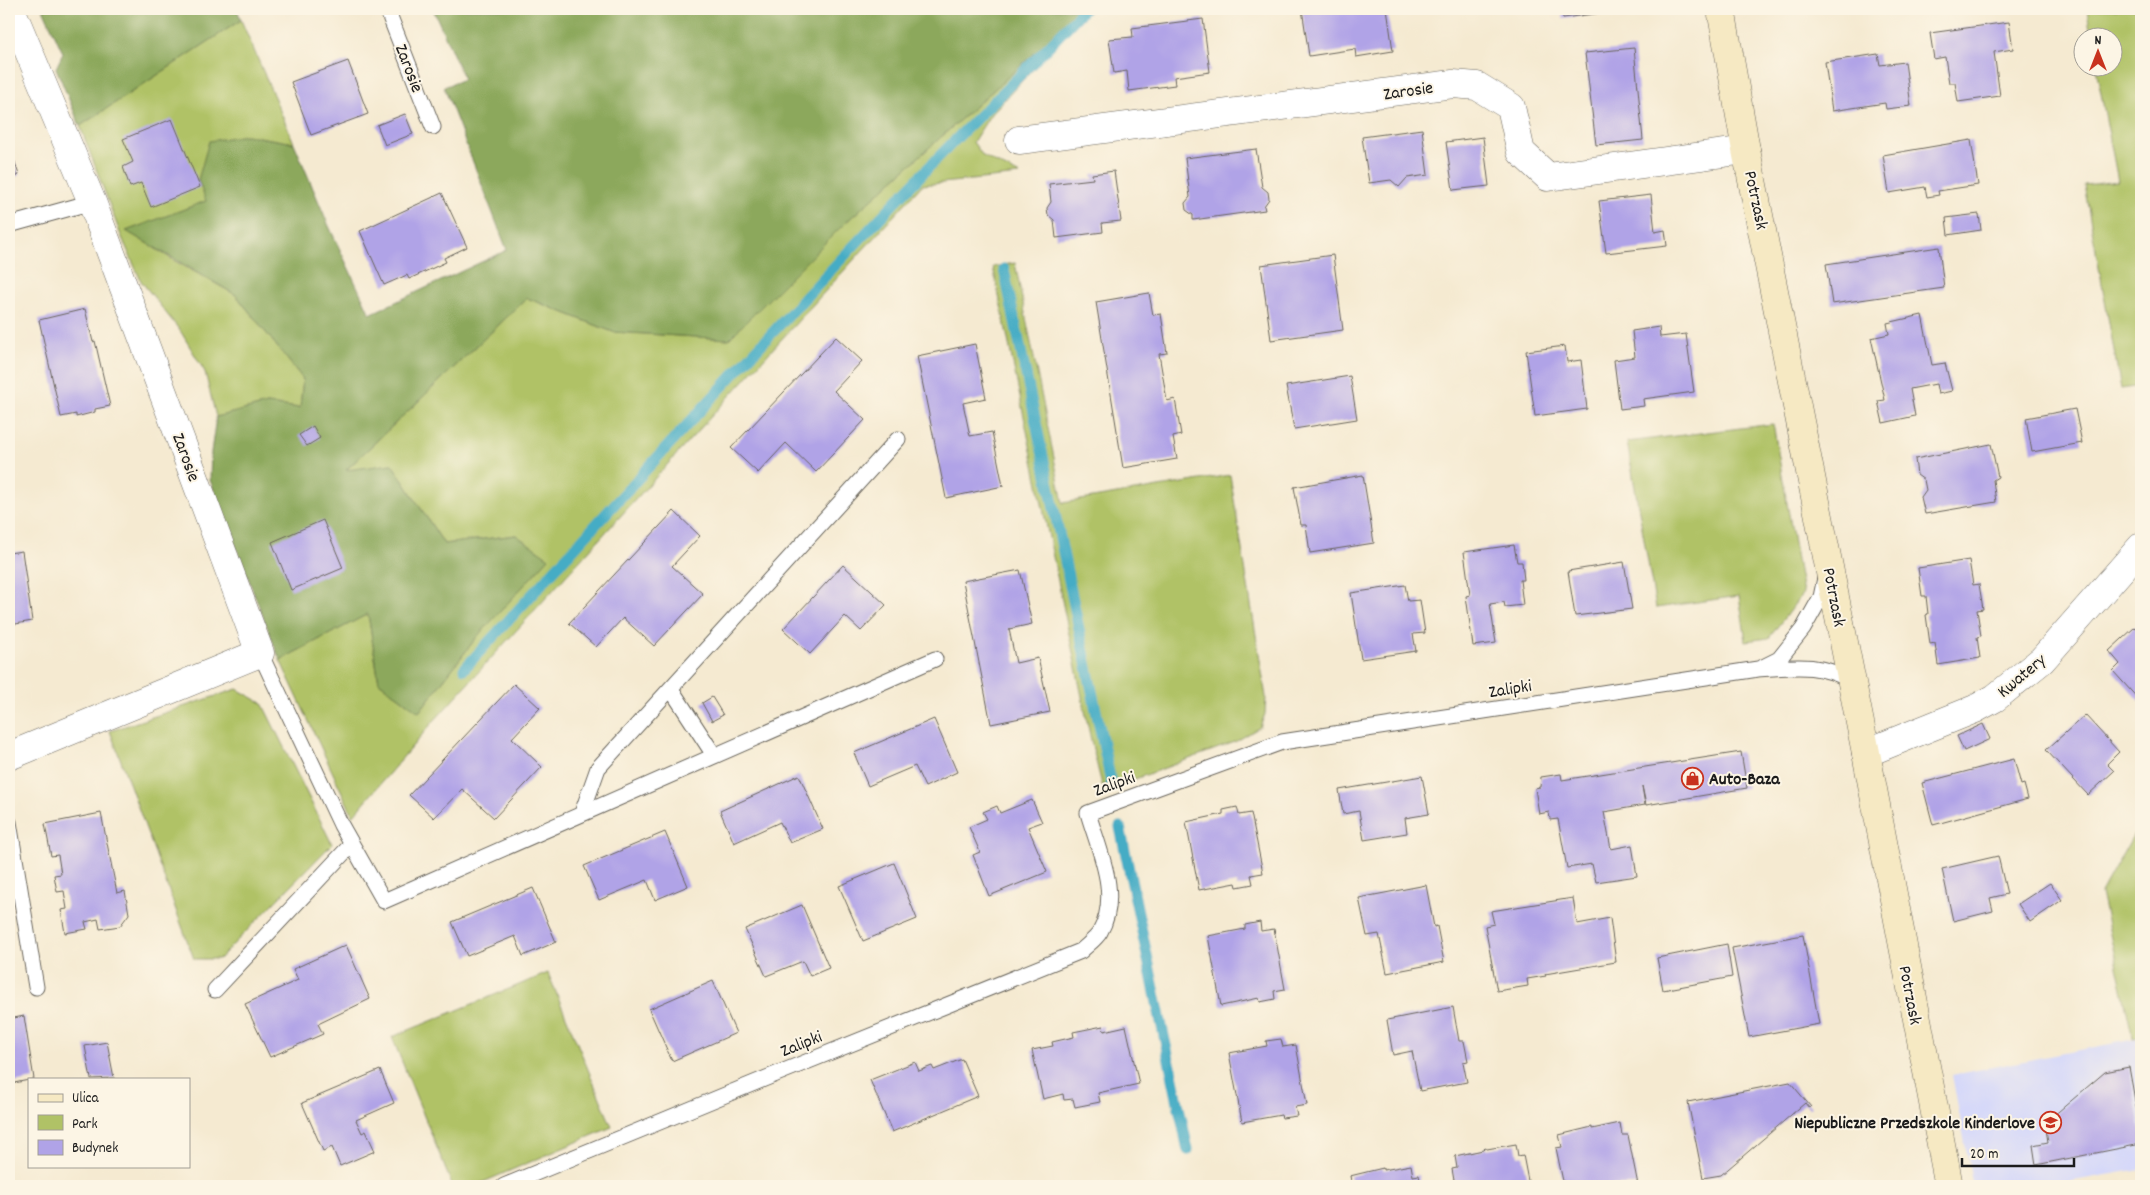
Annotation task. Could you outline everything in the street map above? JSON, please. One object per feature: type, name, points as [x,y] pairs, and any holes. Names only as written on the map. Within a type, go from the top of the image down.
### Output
[{"type":"street","name":"Zarosie","points":[[11,9],[92,202],[260,653]]},
{"type":"street","name":"Potrzask","points":[[1721,9],[1746,150],[1866,753],[1948,1186]]},
{"type":"street","name":"Zarosie","points":[[1019,140],[1453,84],[1477,86],[1511,107],[1521,152],[1548,177],[1746,150]]},
{"type":"street","name":"Kwatery","points":[[1866,753],[1975,709],[1995,698],[2042,660],[2141,547]]},
{"type":"street","points":[[9,756],[260,653]]},
{"type":"lane","name":"Zarosie","points":[[387,9],[433,127]]},
{"type":"lane","points":[[9,226],[92,202]]},
{"type":"lane","points":[[582,814],[598,768],[898,439]]},
{"type":"lane","points":[[1758,669],[1779,659],[1803,630],[1821,597],[1828,562]]},
{"type":"lane","points":[[260,653],[351,845],[384,901],[935,659]]},
{"type":"lane","name":"Zalipki","points":[[504,1186],[764,1078],[1081,951],[1099,934],[1108,915],[1110,890],[1088,813],[1282,742],[1758,669],[1813,666],[1838,673],[1851,680]]},
{"type":"lane","points":[[671,689],[714,756]]},
{"type":"lane","points":[[9,822],[36,987]]},
{"type":"lane","points":[[215,990],[351,845]]},
{"type":"shaded area","name":"Niepubliczne Przedszkole Kinderlove","points":[[2141,1038],[2141,1169],[2044,1186],[1973,1186],[1952,1075]]},
{"type":"green space","points":[[43,9],[237,9],[241,20],[80,126],[56,68],[63,53]]},
{"type":"green space","points":[[433,9],[1090,9],[1083,16],[1076,16],[844,224],[729,339],[613,332],[527,298],[346,470],[392,464],[444,544],[516,535],[549,558],[476,638],[419,712],[379,682],[368,614],[280,660],[210,480],[211,452],[216,417],[267,404],[300,408],[303,379],[236,295],[126,231],[206,201],[198,180],[209,141],[246,135],[294,143],[328,224],[370,314],[507,250],[444,87],[464,79]]},
{"type":"green space","points":[[2087,9],[2141,9],[2141,386],[2121,389],[2084,185],[2118,181],[2098,78],[2122,78],[2122,28],[2090,28]]},
{"type":"green space","points":[[1076,16],[1083,16],[991,114],[973,142],[983,156],[1020,175],[922,185],[433,722],[353,816],[280,660],[368,614],[379,682],[419,712],[476,638],[516,535],[444,544],[392,464],[345,471],[527,298],[613,332],[729,339],[844,224]]},
{"type":"green space","points":[[241,20],[294,143],[246,135],[206,201],[127,231],[175,261],[236,295],[303,379],[300,408],[267,404],[216,417],[205,372],[181,332],[141,281],[120,233],[80,126]]},
{"type":"green space","points":[[1015,263],[1063,503],[1230,475],[1266,697],[1265,714],[1260,727],[1235,742],[1127,782],[1102,785],[1092,745],[993,267]]},
{"type":"green space","points":[[1773,424],[1803,593],[1769,638],[1746,641],[1739,596],[1656,608],[1627,442]]},
{"type":"green space","points":[[237,689],[262,703],[332,844],[219,959],[194,959],[110,731]]},
{"type":"green space","points":[[2141,821],[2141,1038],[2133,1039],[2101,893]]},
{"type":"green space","points":[[548,973],[612,1127],[474,1186],[452,1185],[392,1037]]},
{"type":"building","points":[[1302,9],[1387,9],[1393,51],[1356,57],[1355,49],[1309,56]]},
{"type":"building","points":[[1561,9],[1625,9],[1625,10],[1563,18]]},
{"type":"building","points":[[1203,19],[1210,72],[1174,77],[1175,85],[1129,91],[1127,71],[1114,73],[1109,39],[1133,37],[1132,28]]},
{"type":"building","points":[[2009,22],[2013,49],[1994,52],[2000,96],[1958,102],[1955,83],[1949,83],[1945,57],[1934,59],[1930,33]]},
{"type":"building","points":[[1634,48],[1643,140],[1596,145],[1585,53]]},
{"type":"building","points":[[1878,54],[1880,65],[1905,62],[1911,106],[1886,109],[1885,103],[1832,111],[1825,62]]},
{"type":"building","points":[[348,61],[368,114],[311,135],[291,82]]},
{"type":"building","points":[[405,114],[413,134],[385,145],[377,125]]},
{"type":"building","points":[[172,119],[200,187],[151,207],[141,183],[130,187],[123,167],[133,162],[123,139]]},
{"type":"building","points":[[1422,129],[1428,175],[1407,178],[1399,187],[1391,180],[1369,183],[1362,137]]},
{"type":"building","points":[[1483,137],[1489,186],[1453,190],[1446,142]]},
{"type":"building","points":[[1971,140],[1978,185],[1938,191],[1939,195],[1927,197],[1925,187],[1889,193],[1883,155]]},
{"type":"building","points":[[9,144],[19,175],[16,177],[15,172],[9,174]]},
{"type":"building","points":[[1256,149],[1262,187],[1268,192],[1269,199],[1264,206],[1265,210],[1193,220],[1193,215],[1186,210],[1185,203],[1190,197],[1185,158]]},
{"type":"building","points":[[1114,171],[1121,221],[1102,223],[1103,232],[1056,238],[1054,220],[1048,215],[1047,208],[1051,202],[1049,184],[1093,179],[1092,174]]},
{"type":"building","points":[[442,193],[467,247],[444,258],[446,262],[409,279],[407,275],[384,285],[360,231]]},
{"type":"building","points":[[1651,195],[1655,232],[1665,230],[1667,246],[1606,253],[1599,201]]},
{"type":"building","points":[[1979,214],[1981,230],[1948,235],[1946,218]]},
{"type":"building","points":[[1939,247],[1944,288],[1832,304],[1826,264]]},
{"type":"building","points":[[1333,255],[1343,330],[1271,340],[1261,265]]},
{"type":"building","points":[[1149,293],[1153,315],[1161,314],[1167,353],[1159,354],[1167,401],[1175,399],[1181,435],[1173,437],[1177,459],[1123,468],[1096,302]]},
{"type":"building","points":[[85,309],[93,342],[95,341],[110,406],[95,409],[95,412],[76,417],[76,414],[61,417],[39,320]]},
{"type":"building","points":[[1922,315],[1932,365],[1945,363],[1952,391],[1938,394],[1936,384],[1910,389],[1915,416],[1883,423],[1878,401],[1885,400],[1871,338],[1889,334],[1887,323]]},
{"type":"building","points":[[1659,327],[1660,337],[1686,334],[1694,392],[1643,399],[1644,406],[1620,409],[1614,360],[1635,357],[1632,331]]},
{"type":"building","points":[[836,337],[862,361],[834,391],[865,420],[816,472],[786,443],[758,473],[731,448]]},
{"type":"building","points":[[975,344],[986,398],[963,403],[970,436],[992,432],[1003,486],[946,498],[917,356]]},
{"type":"building","points":[[1565,346],[1567,362],[1581,360],[1587,409],[1535,416],[1526,351]]},
{"type":"building","points":[[1350,376],[1357,419],[1294,429],[1286,386]]},
{"type":"building","points":[[2075,409],[2082,443],[2032,452],[2026,418]]},
{"type":"building","points":[[313,426],[320,438],[307,446],[299,435]]},
{"type":"building","points":[[1991,444],[1998,477],[1993,480],[1996,502],[1925,514],[1921,497],[1926,490],[1924,480],[1917,475],[1915,459]]},
{"type":"building","points":[[1363,475],[1374,543],[1310,553],[1306,525],[1301,525],[1294,487]]},
{"type":"building","points":[[674,511],[700,536],[672,566],[703,594],[654,646],[623,618],[596,647],[569,623]]},
{"type":"building","points":[[323,520],[343,568],[291,590],[272,542]]},
{"type":"building","points":[[1514,545],[1517,562],[1522,562],[1524,580],[1520,580],[1523,605],[1505,607],[1504,602],[1490,604],[1496,643],[1473,646],[1466,596],[1470,595],[1464,552]]},
{"type":"building","points":[[22,551],[32,621],[10,625],[9,553]]},
{"type":"building","points":[[1969,560],[1973,585],[1979,584],[1983,609],[1977,610],[1981,636],[1977,637],[1980,658],[1938,665],[1935,643],[1930,644],[1926,615],[1928,614],[1926,596],[1922,596],[1918,568]]},
{"type":"building","points":[[1624,562],[1632,609],[1575,616],[1568,571]]},
{"type":"building","points":[[843,565],[886,605],[861,631],[845,616],[810,654],[783,629]]},
{"type":"building","points":[[1020,570],[1032,624],[1009,629],[1016,663],[1038,658],[1050,712],[991,724],[963,581]]},
{"type":"building","points":[[1405,585],[1408,601],[1420,600],[1425,633],[1413,634],[1416,651],[1361,659],[1351,593]]},
{"type":"building","points":[[2135,627],[2141,634],[2141,702],[2113,671],[2120,664],[2109,651]]},
{"type":"building","points":[[514,684],[540,708],[512,738],[542,767],[494,818],[462,789],[434,818],[409,795]]},
{"type":"building","points":[[712,697],[723,715],[712,721],[702,703]]},
{"type":"building","points":[[2085,715],[2119,752],[2107,764],[2114,771],[2088,795],[2046,750]]},
{"type":"building","points":[[934,719],[957,772],[925,787],[915,766],[868,786],[854,753]]},
{"type":"building","points":[[1983,724],[1990,739],[1964,751],[1957,736]]},
{"type":"building","points":[[1741,752],[1747,788],[1646,805],[1642,786],[1645,805],[1604,812],[1611,849],[1632,845],[1637,876],[1596,882],[1592,864],[1567,868],[1558,819],[1550,820],[1549,812],[1539,814],[1535,788],[1540,787],[1541,777],[1561,774],[1562,780]]},
{"type":"building","points":[[2014,759],[2021,785],[2024,784],[2028,799],[1933,825],[1922,783]]},
{"type":"building","points":[[799,775],[823,829],[790,843],[780,822],[734,843],[720,811]]},
{"type":"building","points":[[1422,776],[1429,814],[1405,818],[1407,833],[1364,840],[1359,811],[1343,814],[1339,790]]},
{"type":"building","points":[[1032,800],[1042,822],[1028,827],[1047,872],[989,896],[973,855],[980,852],[969,827],[987,819],[983,812],[997,806],[1000,813]]},
{"type":"building","points":[[1237,807],[1239,815],[1251,813],[1263,873],[1251,875],[1253,884],[1237,887],[1236,883],[1199,890],[1186,822],[1223,814],[1223,810]]},
{"type":"building","points":[[101,813],[117,893],[125,891],[129,914],[120,926],[100,929],[98,919],[85,922],[87,929],[65,933],[61,910],[67,909],[64,891],[57,892],[54,875],[61,874],[58,855],[51,856],[45,824]]},
{"type":"building","points":[[665,832],[688,886],[655,900],[647,880],[599,900],[584,866]]},
{"type":"building","points":[[1998,856],[2007,894],[1990,898],[1993,911],[1953,921],[1942,869]]},
{"type":"building","points":[[894,863],[917,919],[863,941],[839,886]]},
{"type":"building","points":[[2050,883],[2062,900],[2030,922],[2018,904]]},
{"type":"building","points":[[1426,885],[1434,927],[1437,926],[1444,962],[1387,973],[1379,934],[1367,936],[1359,898]]},
{"type":"building","points":[[533,888],[556,942],[523,956],[515,936],[467,956],[452,922]]},
{"type":"building","points":[[1573,898],[1577,924],[1610,918],[1616,962],[1545,974],[1546,976],[1527,979],[1528,986],[1497,991],[1485,926],[1494,924],[1491,911]]},
{"type":"building","points":[[802,905],[829,968],[810,976],[803,961],[766,976],[745,929]]},
{"type":"building","points":[[1260,922],[1261,931],[1274,929],[1285,989],[1274,991],[1275,999],[1260,1002],[1259,998],[1221,1006],[1208,936],[1245,929],[1245,925]]},
{"type":"building","points":[[1803,935],[1819,1024],[1749,1037],[1732,948]]},
{"type":"building","points":[[1727,944],[1732,977],[1663,990],[1657,958]]},
{"type":"building","points":[[346,945],[370,999],[318,1024],[323,1034],[270,1057],[245,1004],[298,980],[293,969]]},
{"type":"building","points":[[713,981],[736,1033],[672,1061],[649,1009]]},
{"type":"building","points":[[1453,1007],[1459,1041],[1464,1041],[1468,1061],[1463,1062],[1467,1082],[1420,1091],[1412,1051],[1393,1055],[1387,1020]]},
{"type":"building","points":[[24,1016],[34,1078],[9,1084],[9,1019]]},
{"type":"building","points":[[1103,1026],[1104,1031],[1126,1026],[1139,1084],[1098,1093],[1100,1102],[1075,1107],[1073,1099],[1064,1100],[1063,1094],[1043,1099],[1032,1050],[1053,1046],[1052,1042],[1074,1037],[1073,1032]]},
{"type":"building","points":[[1281,1039],[1283,1047],[1296,1045],[1307,1105],[1295,1107],[1297,1116],[1282,1118],[1281,1115],[1242,1122],[1229,1053],[1267,1046],[1266,1041]]},
{"type":"building","points":[[107,1042],[114,1078],[91,1078],[85,1046]]},
{"type":"building","points":[[962,1059],[978,1096],[892,1132],[870,1080],[915,1062],[919,1071],[932,1066],[934,1070]]},
{"type":"building","points":[[2129,1067],[2141,1134],[2141,1144],[2036,1165],[2033,1145],[2048,1142],[2045,1123],[2105,1072]]},
{"type":"building","points":[[380,1070],[394,1103],[356,1120],[362,1133],[366,1131],[375,1151],[340,1166],[332,1147],[323,1151],[302,1103]]},
{"type":"building","points":[[1790,1082],[1811,1107],[1809,1108],[1805,1103],[1721,1175],[1703,1178],[1688,1102]]},
{"type":"building","points":[[1620,1123],[1622,1135],[1628,1135],[1638,1185],[1564,1186],[1556,1148],[1562,1147],[1559,1135]]},
{"type":"building","points":[[1516,1144],[1518,1156],[1523,1155],[1529,1186],[1455,1186],[1452,1169],[1457,1168],[1455,1156],[1485,1148]]},
{"type":"building","points":[[1411,1165],[1413,1176],[1419,1175],[1421,1186],[1352,1186],[1350,1176],[1383,1168],[1383,1170]]},
{"type":"waterway","points":[[464,669],[810,292],[947,148],[1084,9]]},
{"type":"waterway","points":[[1004,269],[1111,782]]},
{"type":"waterway","points":[[1120,827],[1188,1150]]},
{"type":"place","name":"Auto-Baza","points":[[1693,778]]},
{"type":"place","name":"Niepubliczne Przedszkole Kinderlove","points":[[2051,1122]]}]
